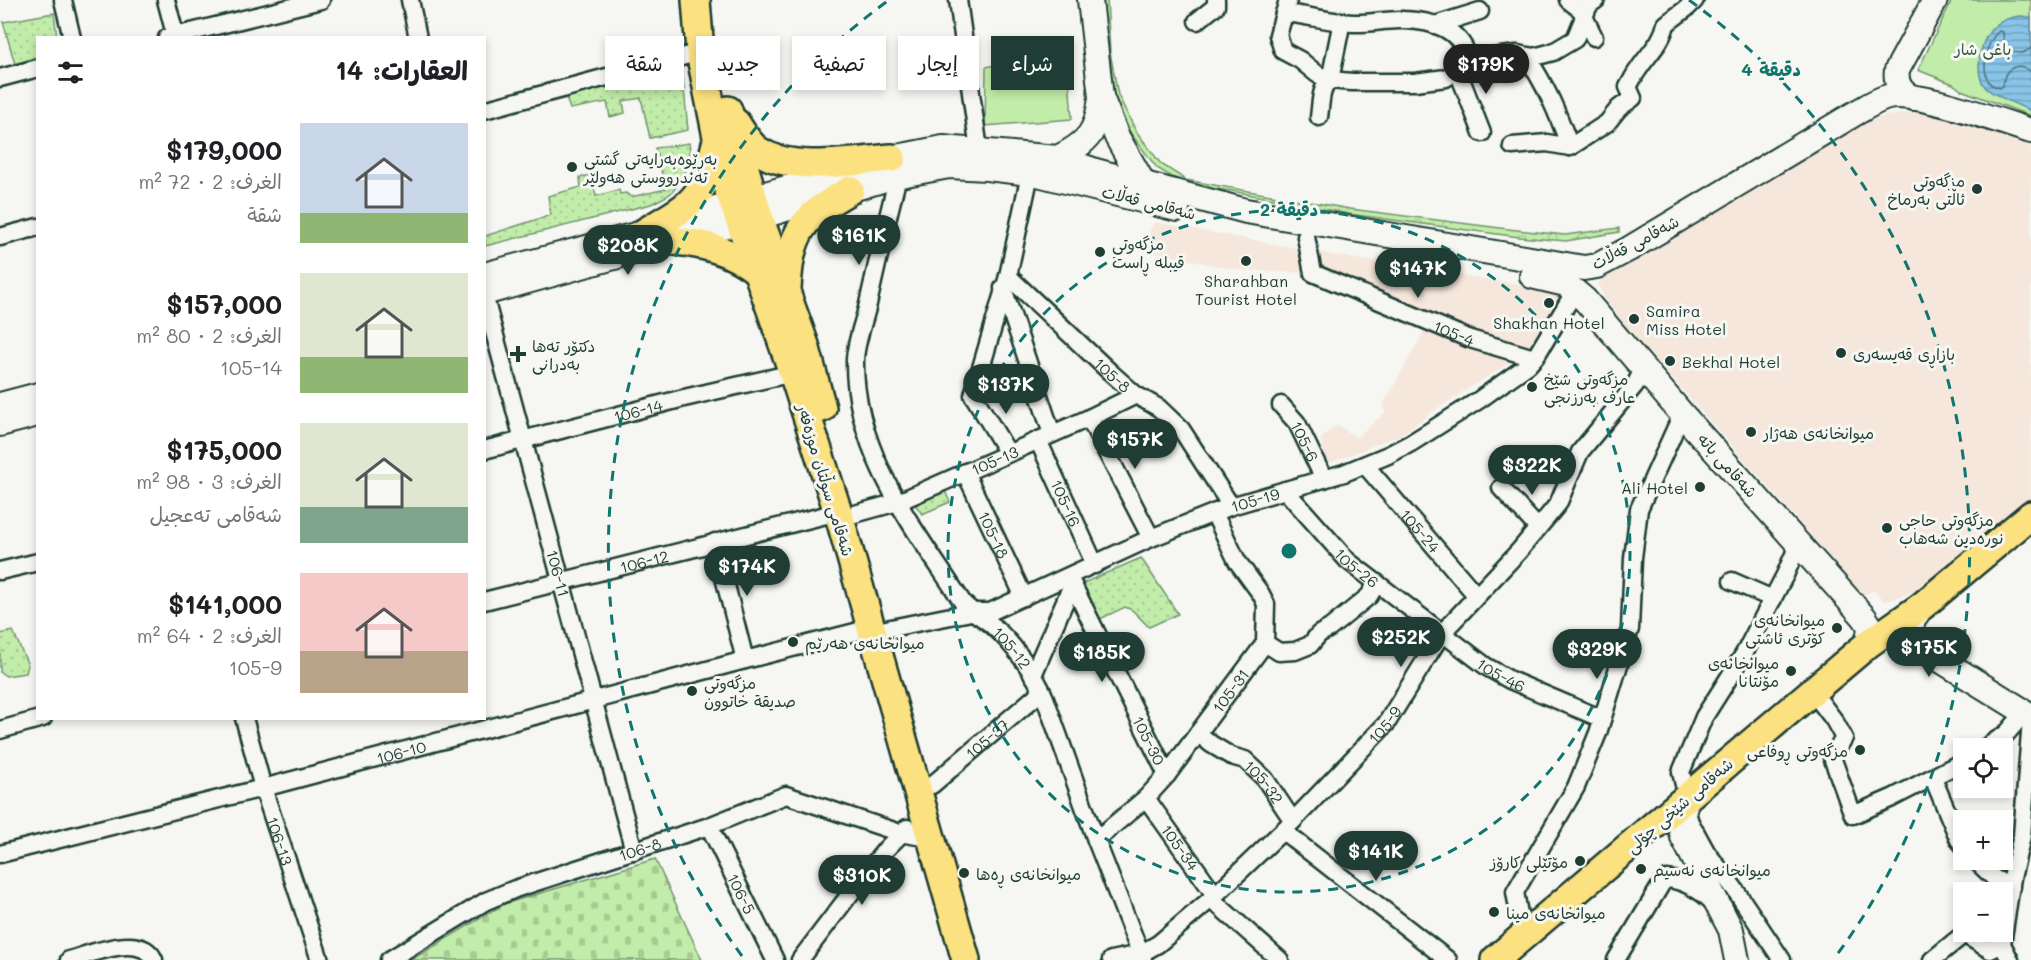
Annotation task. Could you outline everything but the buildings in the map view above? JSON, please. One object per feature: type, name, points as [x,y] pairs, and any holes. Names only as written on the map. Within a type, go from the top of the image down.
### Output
[{"type":"main road","name":"شەقامی سوڵتان موزەفەر","points":[[696,0],[699,36]]},
{"type":"main road","name":"شەقامی سوڵتان موزەفەر","points":[[711,0],[716,47],[756,270],[844,513]]},
{"type":"main road","name":"شەقامی قەڵات","points":[[1090,0],[1101,97],[1117,137],[1143,183]]},
{"type":"main road","points":[[1914,98],[1899,88],[1896,79],[1897,70],[1935,0]]},
{"type":"main road","name":"شەقامی سوڵتان موزەفەر","points":[[707,90],[717,140],[746,210],[788,296],[805,345],[844,513],[878,628],[932,785],[979,960]]},
{"type":"main road","points":[[1046,170],[1089,138],[1099,117],[1101,97]]},
{"type":"main road","name":"شەقامی قەڵات","points":[[746,210],[850,190],[894,167],[949,166],[1046,170],[1143,183],[1246,211],[1588,268],[1629,249],[1854,114],[1887,97],[1914,98],[1964,109],[2031,131]]},
{"type":"main road","points":[[727,108],[748,141],[758,151],[771,157],[810,164],[894,167]]},
{"type":"main road","points":[[643,233],[682,210],[697,195],[709,172],[717,140]]},
{"type":"main road","name":"شەقامی قەڵات","points":[[746,210],[894,167],[943,148],[979,150],[1244,226],[1558,280],[1575,291]]},
{"type":"main road","points":[[788,296],[794,246],[801,228],[814,213],[850,190]]},
{"type":"main road","points":[[486,274],[643,233],[746,210]]},
{"type":"main road","points":[[486,293],[675,241],[746,210]]},
{"type":"main road","points":[[675,241],[698,243],[721,249],[743,260],[756,270]]},
{"type":"main road","points":[[1575,291],[1588,268]]},
{"type":"main road","name":"شەقامی باتە","points":[[1575,291],[1864,617],[1870,626],[1868,644]]},
{"type":"main road","points":[[0,405],[32,406]]},
{"type":"main road","points":[[0,424],[32,406]]},
{"type":"main road","name":"شەقامی شێخی چۆلی","points":[[1495,960],[1868,644],[1922,606],[2031,516]]},
{"type":"main road","points":[[1922,606],[1911,623],[1911,636],[1918,646],[2029,716]]},
{"type":"main road","name":"شەقامی سوڵتان موزەفەر","points":[[878,628],[924,814],[966,960]]},
{"type":"main road","points":[[1687,798],[1680,824],[1683,837],[1700,874],[1731,930],[1737,960]]},
{"type":"street","points":[[63,0],[72,36]]},
{"type":"street","points":[[166,0],[173,36]]},
{"type":"street","points":[[177,36],[321,0]]},
{"type":"street","points":[[410,0],[418,36]]},
{"type":"street","points":[[958,0],[979,150]]},
{"type":"street","points":[[1197,21],[1216,6],[1216,0]]},
{"type":"street","points":[[1568,0],[1581,10],[1594,37]]},
{"type":"street","points":[[1482,133],[1463,65],[1466,49],[1454,33],[1435,25],[1404,20],[1353,23],[1286,6],[1278,35],[1283,51],[1300,60],[1317,74],[1330,80],[1415,82],[1446,78],[1463,65],[1517,54],[1534,57],[1553,52],[1575,39],[1583,16],[1589,5],[1596,0]]},
{"type":"street","points":[[1512,146],[1547,143],[1570,147],[1606,123],[1619,108],[1633,98],[1628,87],[1637,70],[1664,34],[1666,24],[1695,0]]},
{"type":"street","points":[[1435,25],[1480,11]]},
{"type":"street","points":[[1319,117],[1325,84],[1330,80],[1342,21]]},
{"type":"street","points":[[486,109],[696,53]]},
{"type":"street","points":[[1526,56],[1542,79],[1554,103],[1570,147]]},
{"type":"street","points":[[0,78],[36,69]]},
{"type":"street","name":"105-12","points":[[894,167],[896,184],[855,359],[858,398],[867,436],[881,472],[898,502],[963,603],[971,612],[992,625],[1033,675],[1042,691],[1096,840],[1142,957]]},
{"type":"street","points":[[1008,453],[973,395],[1006,282],[1046,170]]},
{"type":"street","points":[[0,237],[36,228]]},
{"type":"street","name":"105-4","points":[[1306,237],[1313,273],[1470,339],[1534,358]]},
{"type":"street","name":"105-8","points":[[1006,282],[1136,395],[1159,408],[1181,429],[1231,506]]},
{"type":"street","name":"105-16","points":[[1006,282],[1045,437],[1095,565]]},
{"type":"street","name":"105-19","points":[[878,628],[971,612],[990,612],[1024,597],[1071,581],[1095,565],[1151,538],[1231,506],[1365,465],[1411,442],[1479,400],[1523,369],[1534,358],[1575,291]]},
{"type":"street","name":"106-11","points":[[486,301],[634,850]]},
{"type":"street","name":"105-9","points":[[1142,957],[1213,897],[1288,826],[1386,724],[1442,633],[1558,504],[1580,453],[1635,385],[1644,368]]},
{"type":"street","name":"106-14","points":[[486,449],[684,398],[793,373]]},
{"type":"street","name":"105-13","points":[[844,513],[898,502],[1136,395]]},
{"type":"street","name":"105-6","points":[[1281,405],[1298,423],[1324,479]]},
{"type":"street","points":[[1528,932],[1519,914],[1515,892],[1576,788],[1602,719],[1630,629],[1633,558],[1639,509],[1682,414]]},
{"type":"street","points":[[1089,418],[1151,538]]},
{"type":"street","name":"105-24","points":[[1365,465],[1476,595]]},
{"type":"street","name":"105-18","points":[[965,472],[1024,597]]},
{"type":"street","points":[[1501,488],[1538,528]]},
{"type":"street","name":"105-26","points":[[1285,490],[1348,561],[1442,633]]},
{"type":"street","name":"106-12","points":[[486,600],[715,542],[844,513]]},
{"type":"street","points":[[1214,513],[1237,561],[1266,604],[1265,643],[1279,652],[1296,651],[1310,645],[1319,634],[1330,628],[1369,596],[1377,583]]},
{"type":"street","points":[[715,542],[745,660]]},
{"type":"street","points":[[1782,960],[1734,888],[1707,853],[1690,822],[1681,772],[1704,717],[1744,654],[1773,599],[1798,543]]},
{"type":"street","points":[[0,572],[36,563]]},
{"type":"street","points":[[1033,675],[1071,581]]},
{"type":"street","name":"105-30","points":[[1071,581],[1167,775]]},
{"type":"street","points":[[1732,581],[1773,599]]},
{"type":"street","name":"106-10","points":[[0,854],[263,788],[745,660],[878,628]]},
{"type":"street","name":"105-46","points":[[1442,633],[1487,667],[1510,681],[1602,719]]},
{"type":"street","name":"105-31","points":[[1096,840],[1146,798],[1167,775],[1265,643]]},
{"type":"street","name":"105-37","points":[[932,785],[1042,691]]},
{"type":"street","points":[[1812,691],[1831,714],[1844,738],[1832,757],[1854,815],[1953,767]]},
{"type":"street","points":[[2000,738],[2029,716]]},
{"type":"street","points":[[2012,882],[2022,836],[2029,716]]},
{"type":"street","points":[[0,730],[37,720]]},
{"type":"street","name":"106-13","points":[[245,720],[263,788],[320,960]]},
{"type":"street","name":"105-32","points":[[1198,733],[1231,756],[1245,760],[1265,779],[1288,826],[1448,960]]},
{"type":"street","points":[[1933,778],[1953,826]]},
{"type":"street","name":"106-8","points":[[389,960],[486,901],[514,889],[709,826],[786,795],[900,833],[923,837],[934,849]]},
{"type":"street","name":"105-34","points":[[1146,798],[1213,897],[1280,960]]},
{"type":"street","points":[[800,960],[863,877],[900,833],[924,814]]},
{"type":"street","name":"106-5","points":[[709,826],[775,960]]},
{"type":"street","points":[[1986,870],[2001,882]]},
{"type":"street","points":[[1616,960],[1662,883],[1667,879],[1686,885],[1708,897],[1723,914]]},
{"type":"street","points":[[1932,960],[1964,934],[1990,950],[2002,944],[2010,960]]},
{"type":"street","points":[[69,960],[127,945],[137,945],[146,949],[154,960]]},
{"type":"street","points":[[1111,960],[1142,957]]},
{"type":"shaded area","name":"بازاڕی قەیسەری","points":[[1920,112],[1974,120],[2031,143],[2031,502],[1938,583],[1885,602],[1874,590],[1862,596],[1615,314],[1598,284],[1731,200],[1864,123],[1885,116]]},
{"type":"shaded area","points":[[1154,222],[1350,258],[1554,290],[1559,297],[1526,352],[1441,406],[1402,434],[1325,465],[1321,438],[1338,425],[1356,438],[1386,412],[1382,407],[1432,317],[1313,273],[1239,270],[1141,250]]},
{"type":"green space","points":[[1101,0],[1107,0],[1110,52],[1118,95],[1136,131],[1161,164],[1186,180],[1350,209],[1508,229],[1565,235],[1619,228],[1619,232],[1566,241],[1519,237],[1349,214],[1232,191],[1185,185],[1157,168],[1131,134],[1112,98]]},
{"type":"green space","name":"باغی شار","points":[[1952,0],[2031,0],[2031,116],[1961,90],[1953,84],[1918,70]]},
{"type":"green space","points":[[54,13],[57,36],[36,36],[36,57],[15,64],[3,22]]},
{"type":"green space","points":[[991,66],[991,90],[1070,90],[1072,119],[985,126],[986,67]]},
{"type":"green space","points":[[605,80],[605,90],[684,89],[688,130],[650,138],[641,98],[623,101],[625,113],[610,117],[607,102],[570,109],[564,92]]},
{"type":"green space","points":[[689,143],[690,156],[684,175],[668,195],[651,204],[486,246],[486,236],[551,215],[548,196],[581,187],[580,177],[591,175],[596,196],[619,190],[620,194],[626,193],[631,197],[666,189],[655,148]]},
{"type":"green space","points":[[943,487],[950,502],[922,514],[912,500]]},
{"type":"green space","points":[[1141,558],[1178,614],[1149,627],[1132,610],[1125,607],[1100,619],[1081,584]]},
{"type":"green space","points":[[13,631],[28,665],[26,673],[6,676],[0,672],[0,634]]},
{"type":"green space","points":[[655,859],[702,960],[411,960],[504,904]]},
{"type":"water","points":[[2022,16],[2031,18],[2031,111],[1989,91],[1982,83],[1979,72],[1982,47],[1990,32],[2003,21]]},
{"type":"place","name":"بەڕێوەبەرایەتی گشتی تەندرووستی هەولێر","points":[[572,167]]},
{"type":"place","name":"مزگەوتی ئاڵتی بەرماخ","points":[[1977,189]]},
{"type":"place","name":"مزگەوتی قیبلە ڕاست","points":[[1100,252]]},
{"type":"place","name":"Sharahban Tourist Hotel","points":[[1246,261]]},
{"type":"place","name":"Shakhan Hotel","points":[[1549,303]]},
{"type":"place","name":"Samira Miss Hotel","points":[[1634,319]]},
{"type":"place","name":"بازاڕی قەیسەری","points":[[1841,353]]},
{"type":"place","name":"دکتۆر تەها بەدرانی","points":[[518,354]]},
{"type":"place","name":"Bekhal Hotel","points":[[1670,361]]},
{"type":"place","name":"مزگەوتی شێخ عارف بەرزنجی","points":[[1532,387]]},
{"type":"place","name":"میوانخانەی هەژار","points":[[1751,432]]},
{"type":"place","name":"Ali Hotel","points":[[1700,487]]},
{"type":"place","name":"مزگەوتی حاجی نورەدین شەهاب","points":[[1887,528]]},
{"type":"place","name":"میوانخانەی کۆتری ئاشتی","points":[[1837,628]]},
{"type":"place","name":"میوانخانەی هەرێم","points":[[793,642]]},
{"type":"place","name":"میوانخانەی مۆنتانا","points":[[1791,671]]},
{"type":"place","name":"مزگەوتی صديقة خاتوون","points":[[692,691]]},
{"type":"place","name":"مزگەوتی ڕوفاعی","points":[[1860,750]]},
{"type":"place","name":"مۆتێلی کارۆز","points":[[1580,861]]},
{"type":"place","name":"میوانخانەی نەسیم","points":[[1641,869]]},
{"type":"place","name":"میوانخانەی ڕەها","points":[[964,873]]},
{"type":"place","name":"میوانخانەی مینا","points":[[1494,912]]}]
